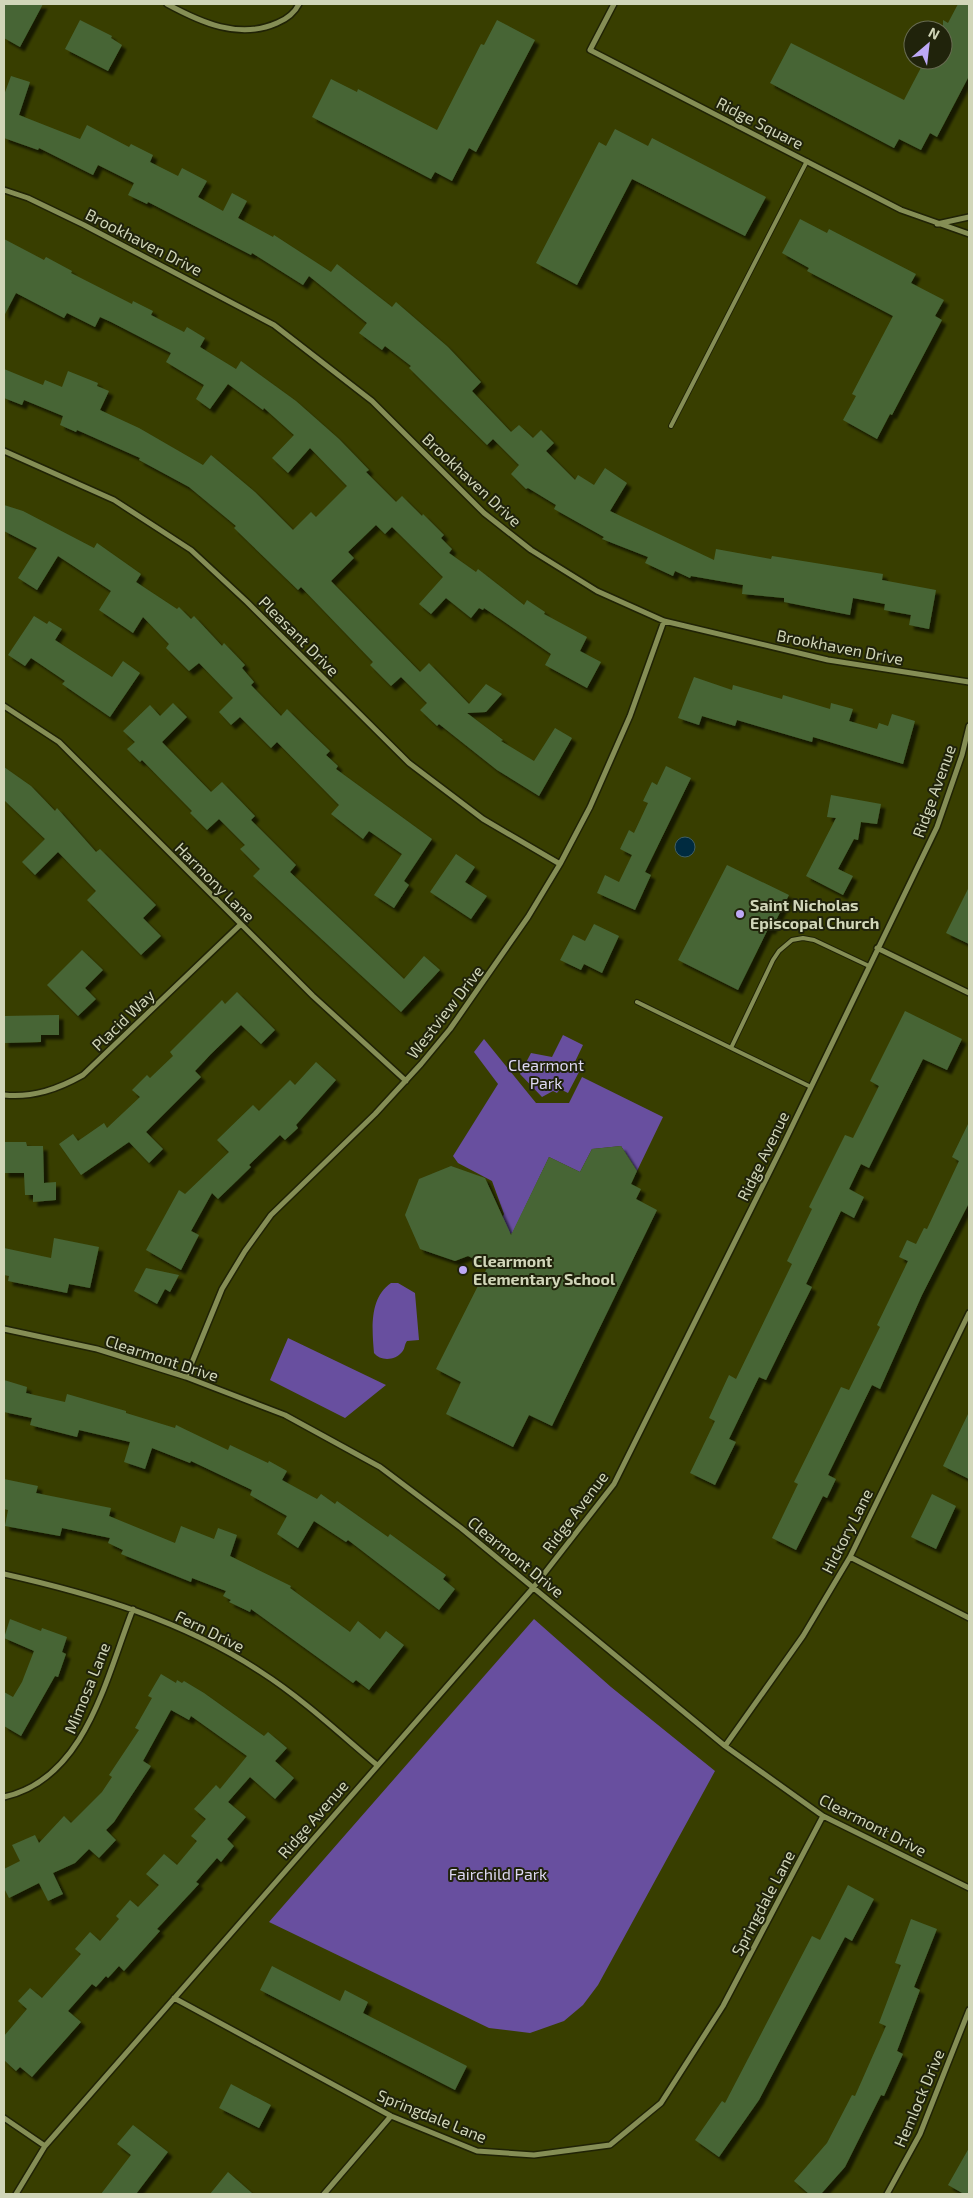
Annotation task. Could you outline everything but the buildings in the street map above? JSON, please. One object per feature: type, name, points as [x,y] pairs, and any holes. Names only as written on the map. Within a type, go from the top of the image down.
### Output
[{"type":"street","points":[[167,4],[187,15],[220,27],[245,30],[270,26],[283,20],[295,13],[299,4]]},
{"type":"street","name":"Ridge Square","points":[[614,4],[590,50],[901,210],[936,224],[969,234]]},
{"type":"street","name":"Brookhaven Drive","points":[[4,190],[28,198],[84,224],[274,325],[372,401],[484,512],[531,550],[596,591],[664,621],[828,660],[969,682]]},
{"type":"street","points":[[936,224],[969,217]]},
{"type":"street","name":"Pleasant Drive","points":[[4,451],[114,500],[191,550],[247,602],[409,763],[484,819],[560,864]]},
{"type":"street","name":"Westview Drive","points":[[186,1377],[222,1289],[244,1251],[266,1222],[406,1081],[450,1029],[488,976],[560,864],[590,807],[630,716],[664,621]]},
{"type":"street","name":"Harmony Lane","points":[[4,706],[59,742],[240,925],[313,996],[406,1081]]},
{"type":"street","name":"Ridge Avenue","points":[[16,2194],[46,2146],[533,1588],[614,1484],[937,827],[962,755],[969,726]]},
{"type":"street","name":"Placid Way","points":[[4,1095],[36,1095],[68,1084],[83,1074],[240,925]]},
{"type":"street","points":[[877,948],[969,993]]},
{"type":"street","name":"Hickory Lane","points":[[725,1746],[804,1636],[850,1557],[969,1313]]},
{"type":"street","name":"Clearmont Drive","points":[[4,1329],[97,1349],[186,1377],[284,1415],[380,1467],[461,1528],[725,1746],[823,1816],[969,1888]]},
{"type":"street","points":[[850,1557],[969,1618]]},
{"type":"street","name":"Fern Drive","points":[[4,1574],[72,1589],[133,1609],[212,1644],[261,1672],[303,1702],[377,1765]]},
{"type":"street","name":"Mimosa Lane","points":[[4,1797],[24,1793],[60,1766],[78,1744],[91,1718],[133,1609]]},
{"type":"street","name":"Springdale Lane","points":[[174,1998],[390,2116],[477,2151],[534,2155],[610,2144],[661,2103],[722,2006],[823,1816]]},
{"type":"street","name":"Hemlock Drive","points":[[888,2194],[920,2134],[969,2010]]},
{"type":"street","points":[[324,2194],[390,2116]]},
{"type":"street","points":[[4,2118],[46,2146]]},
{"type":"lane","points":[[671,426],[807,161]]},
{"type":"lane","points":[[731,1048],[778,951],[792,940],[803,938],[814,940],[869,966]]},
{"type":"lane","points":[[637,1002],[810,1087]]},
{"type":"green space","name":"Clearmont Park","points":[[563,1035],[583,1045],[572,1068],[579,1072],[568,1093],[560,1089],[557,1093],[553,1091],[542,1097],[520,1074],[531,1053],[552,1057]]},
{"type":"green space","points":[[484,1039],[536,1103],[569,1103],[582,1077],[663,1117],[637,1171],[621,1146],[592,1149],[580,1172],[549,1157],[512,1234],[498,1227],[504,1214],[492,1181],[458,1163],[453,1156],[498,1084],[474,1052]]},
{"type":"green space","points":[[391,1283],[398,1283],[415,1293],[419,1340],[407,1341],[399,1355],[384,1359],[374,1353],[373,1324],[375,1305],[384,1289]]},
{"type":"green space","points":[[288,1338],[386,1385],[345,1418],[270,1380]]},
{"type":"green space","name":"Fairchild Park","points":[[534,1619],[611,1687],[715,1771],[598,1985],[583,2005],[564,2021],[530,2033],[489,2028],[269,1922]]},
{"type":"water","points":[[685,837],[692,840],[695,847],[692,854],[685,857],[678,854],[675,847],[678,840]]},
{"type":"place","name":"Saint Nicholas Episcopal Church","points":[[740,914]]},
{"type":"place","name":"Clearmont Elementary School","points":[[463,1270]]}]
